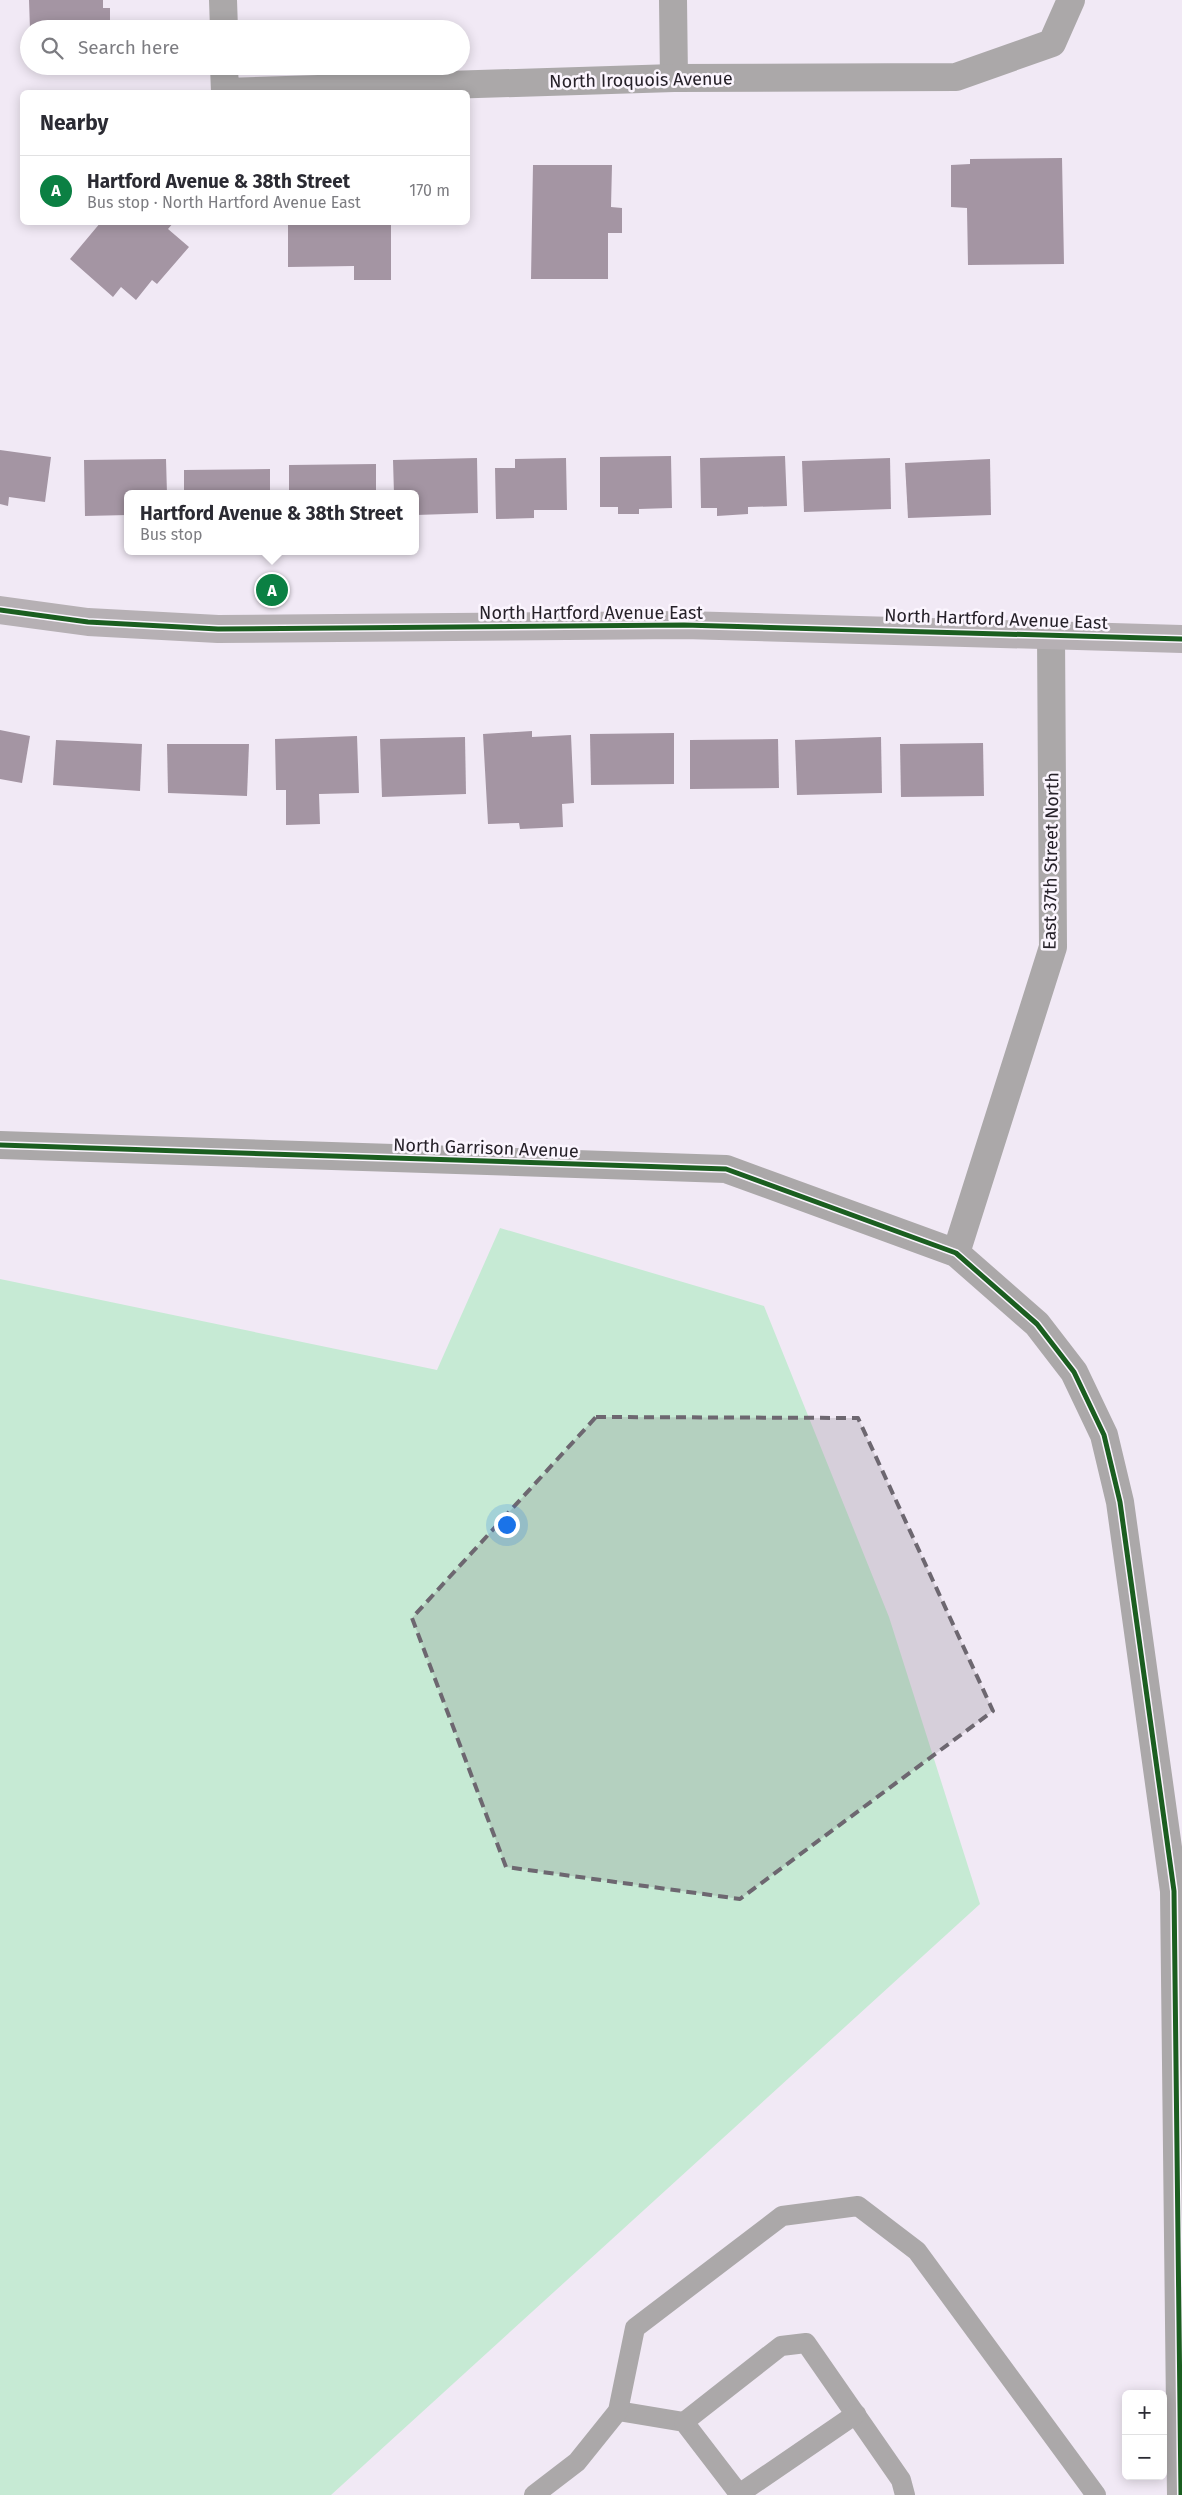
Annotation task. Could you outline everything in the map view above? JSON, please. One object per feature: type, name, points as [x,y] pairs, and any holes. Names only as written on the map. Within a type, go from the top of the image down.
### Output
[{"type":"street","points":[[223,0],[224,20]]},
{"type":"street","points":[[673,0],[674,78]]},
{"type":"street","name":"North Iroquois Avenue","points":[[289,90],[674,78],[956,77],[1052,44],[1071,0]]},
{"type":"street","points":[[224,75],[225,90]]},
{"type":"street","name":"North Hartford Avenue East","points":[[0,610],[88,622],[218,629],[684,625],[1182,639]]},
{"type":"street","name":"East 37th Street North","points":[[956,1253],[1053,948],[1051,634]]},
{"type":"street","name":"North Garrison Avenue","points":[[0,1146],[726,1169],[956,1253]]},
{"type":"street","points":[[956,1253],[1037,1324],[1074,1372],[1104,1435],[1120,1502],[1174,1892],[1181,2495]]},
{"type":"lane","points":[[534,2495],[577,2462],[618,2412],[635,2328],[782,2216],[858,2206],[917,2251],[1096,2495]]},
{"type":"lane","points":[[684,2422],[781,2346],[806,2343],[901,2480],[905,2495]]},
{"type":"lane","points":[[618,2412],[684,2422],[739,2494],[856,2414]]},
{"type":"highlighted area","points":[[596,1417],[858,1418],[993,1711],[740,1899],[506,1867],[412,1618]]},
{"type":"green space","points":[[500,1228],[764,1306],[889,1617],[980,1904],[331,2495],[0,2495],[0,1279],[437,1370]]},
{"type":"building","points":[[29,0],[103,0],[103,8],[110,8],[110,20],[30,20]]},
{"type":"building","points":[[1062,158],[1064,264],[968,265],[967,208],[951,207],[951,165],[970,164],[970,159]]},
{"type":"building","points":[[533,165],[612,165],[611,207],[622,208],[622,233],[608,233],[608,279],[531,279]]},
{"type":"building","points":[[98,225],[171,225],[168,229],[189,247],[157,284],[152,280],[136,300],[121,287],[113,297],[70,259]]},
{"type":"building","points":[[288,225],[391,225],[391,280],[354,280],[354,266],[288,267]]},
{"type":"building","points":[[0,450],[51,457],[45,502],[9,497],[8,506],[0,504]]},
{"type":"building","points":[[671,456],[672,508],[639,509],[639,514],[618,514],[618,507],[600,507],[600,457]]},
{"type":"building","points":[[785,456],[787,506],[748,507],[748,514],[717,516],[717,508],[701,508],[700,458]]},
{"type":"building","points":[[477,458],[478,513],[419,515],[419,490],[394,490],[393,460]]},
{"type":"building","points":[[566,458],[567,510],[534,510],[534,518],[496,519],[495,468],[515,468],[515,459]]},
{"type":"building","points":[[890,458],[891,509],[804,512],[802,461]]},
{"type":"building","points":[[166,459],[167,490],[124,490],[124,515],[85,516],[84,460]]},
{"type":"building","points":[[990,459],[991,515],[908,518],[905,463]]},
{"type":"building","points":[[376,464],[376,490],[289,490],[289,465]]},
{"type":"building","points":[[270,469],[270,490],[184,490],[184,470]]},
{"type":"building","points":[[0,730],[30,736],[22,783],[0,779]]},
{"type":"building","points":[[532,731],[532,737],[571,735],[574,803],[562,804],[563,827],[520,829],[519,823],[488,824],[483,734]]},
{"type":"building","points":[[674,733],[674,784],[591,785],[590,734]]},
{"type":"building","points":[[357,736],[359,793],[319,794],[320,824],[286,825],[286,790],[276,790],[275,739]]},
{"type":"building","points":[[465,737],[466,794],[382,797],[380,739]]},
{"type":"building","points":[[881,737],[882,793],[797,795],[795,740]]},
{"type":"building","points":[[778,739],[779,788],[690,789],[690,740]]},
{"type":"building","points":[[56,740],[142,744],[140,791],[53,785]]},
{"type":"building","points":[[983,743],[984,796],[901,797],[900,744]]},
{"type":"building","points":[[167,744],[249,744],[247,796],[168,793]]},
{"type":"cycle path","points":[[0,610],[88,622],[218,629],[684,625],[1182,639]]},
{"type":"cycle path","points":[[0,1145],[726,1169],[956,1253],[1037,1324],[1074,1372],[1104,1435],[1120,1502],[1174,1891],[1181,2495]]},
{"type":"place","name":"Hartford Avenue & 38th Street","points":[[272,590]]}]
